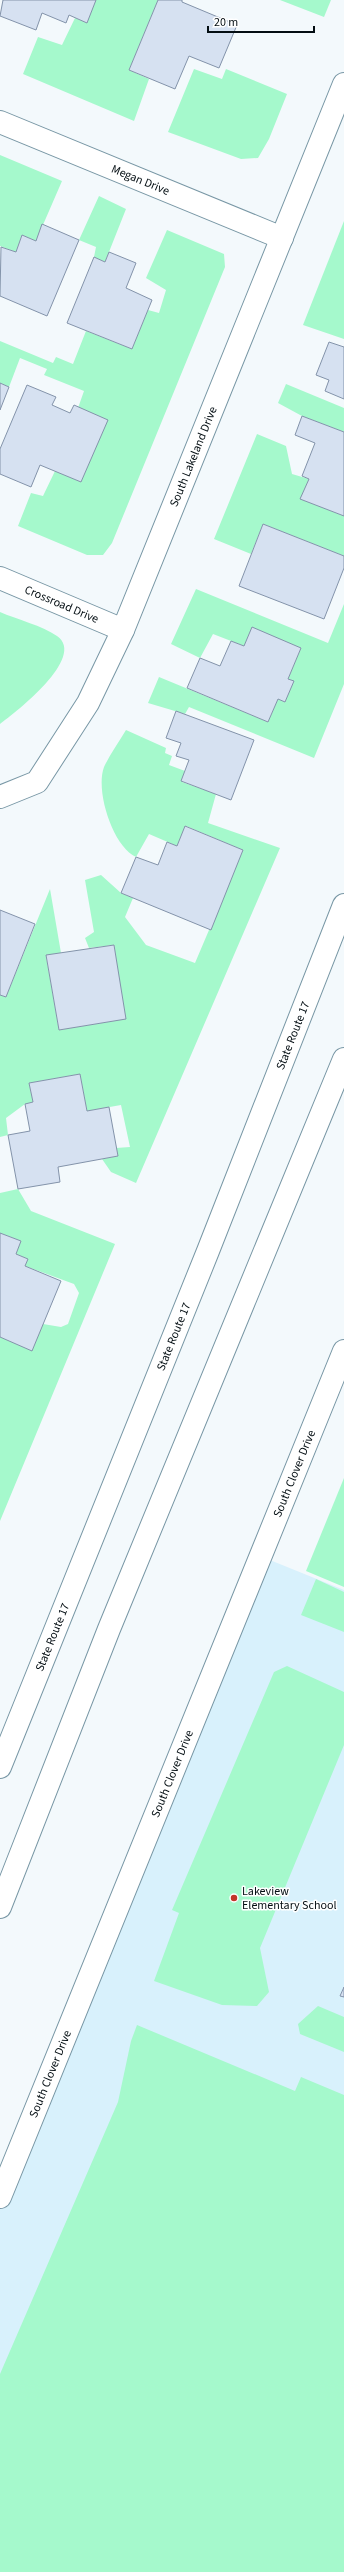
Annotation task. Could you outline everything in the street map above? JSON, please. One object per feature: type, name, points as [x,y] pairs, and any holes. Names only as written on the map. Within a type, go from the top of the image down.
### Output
[{"type":"main road","name":"South Lakeland Drive","points":[[0,797],[37,782],[88,703],[123,630],[344,84]]},
{"type":"main road","name":"Megan Drive","points":[[0,122],[282,238]]},
{"type":"main road","name":"Crossroad Drive","points":[[0,578],[123,630]]},
{"type":"main road","name":"State Route 17","points":[[0,1767],[205,1258],[344,905]]},
{"type":"main road","points":[[0,1906],[109,1629],[344,1059]]},
{"type":"main road","name":"South Clover Drive","points":[[0,2197],[344,1351]]},
{"type":"shaded area","name":"Lakeview Elementary School","points":[[260,1556],[344,1590],[344,2572],[0,2572],[0,2206]]},
{"type":"green space","points":[[96,0],[158,0],[129,70],[149,79],[134,121],[23,74],[38,37],[62,45],[75,18],[86,22]]},
{"type":"green space","points":[[280,0],[331,0],[324,17]]},
{"type":"green space","points":[[194,69],[222,79],[226,69],[287,94],[269,139],[258,158],[241,159],[168,132]]},
{"type":"green space","points":[[0,155],[62,181],[36,241],[22,235],[16,252],[0,246]]},
{"type":"green space","points":[[99,196],[126,209],[105,262],[94,257],[96,247],[79,240]]},
{"type":"green space","points":[[344,221],[344,339],[303,325]]},
{"type":"green space","points":[[167,230],[224,254],[225,267],[112,543],[103,555],[87,555],[18,526],[31,493],[43,496],[55,471],[81,482],[107,420],[78,408],[84,391],[44,375],[47,369],[20,358],[9,387],[0,383],[0,341],[53,363],[56,357],[73,364],[86,331],[132,349],[148,310],[159,313],[166,290],[146,278]]},
{"type":"green space","points":[[286,384],[344,408],[344,432],[302,416],[278,403]]},
{"type":"green space","points":[[257,434],[286,446],[292,474],[309,479],[301,499],[344,516],[344,556],[263,524],[251,554],[214,539]]},
{"type":"green space","points":[[196,589],[328,643],[344,604],[344,684],[314,758],[189,707],[185,714],[148,703],[159,677],[268,722],[278,699],[285,702],[293,681],[288,679],[301,648],[244,646],[213,634],[200,658],[171,644]]},
{"type":"green space","points":[[0,612],[51,632],[57,636],[64,645],[63,657],[56,670],[46,683],[20,708],[0,724]]},
{"type":"green space","points":[[126,730],[166,748],[165,753],[172,756],[169,765],[185,771],[182,782],[216,794],[208,823],[280,848],[136,1183],[111,1172],[102,1159],[118,1156],[116,1148],[130,1147],[121,1105],[87,1111],[80,1074],[29,1083],[33,1102],[25,1104],[6,1118],[8,1135],[0,1137],[0,995],[6,997],[50,889],[61,953],[46,956],[59,1030],[125,1019],[114,945],[89,948],[85,938],[94,932],[85,880],[101,875],[121,893],[133,898],[125,917],[146,945],[195,963],[243,850],[186,826],[177,846],[149,834],[136,857],[128,851],[120,842],[113,830],[104,803],[102,790],[104,767]]},
{"type":"green space","points":[[18,1189],[31,1211],[115,1244],[0,1521],[0,1337],[32,1350],[43,1324],[61,1327],[68,1324],[79,1293],[74,1284],[25,1266],[28,1259],[16,1254],[21,1241],[0,1233],[0,1193]]},
{"type":"green space","points":[[344,1478],[344,1587],[306,1571]]},
{"type":"green space","points":[[316,1579],[344,1592],[344,1632],[301,1615]]},
{"type":"green space","points":[[287,1666],[344,1692],[344,1745],[260,1948],[269,1992],[257,2006],[222,2005],[154,1981],[179,1913],[172,1910],[274,1672]]},
{"type":"green space","points":[[318,2006],[344,2017],[344,2052],[300,2034],[298,2024]]},
{"type":"green space","points":[[137,2025],[295,2091],[301,2077],[344,2095],[344,2572],[0,2572],[0,2374],[118,2102],[131,2041]]},
{"type":"building","points":[[3,0],[96,0],[87,23],[69,15],[66,23],[42,13],[36,30],[0,16]]},
{"type":"building","points":[[158,0],[182,0],[182,2],[237,25],[219,68],[189,56],[175,89],[129,70]]},
{"type":"building","points":[[42,224],[79,240],[47,316],[0,296],[1,247],[16,252],[22,235],[36,241]]},
{"type":"building","points":[[109,252],[136,263],[126,288],[152,300],[132,349],[67,323],[94,257],[105,262]]},
{"type":"building","points":[[329,342],[344,347],[344,399],[325,391],[329,380],[316,375]]},
{"type":"building","points":[[0,383],[9,387],[0,410]]},
{"type":"building","points":[[27,385],[56,397],[52,405],[70,413],[74,405],[108,420],[81,482],[40,465],[31,487],[0,474],[0,449]]},
{"type":"building","points":[[302,416],[344,432],[344,516],[300,499],[309,479],[302,476],[315,443],[295,435]]},
{"type":"building","points":[[263,524],[344,556],[344,568],[324,619],[239,586]]},
{"type":"building","points":[[252,627],[301,648],[288,679],[294,681],[285,702],[278,699],[268,722],[187,688],[200,658],[220,666],[231,641],[244,646]]},
{"type":"building","points":[[176,711],[254,740],[231,800],[181,781],[189,760],[176,756],[181,743],[166,738]]},
{"type":"building","points":[[185,826],[243,850],[211,930],[121,893],[136,857],[158,865],[167,842],[177,846]]},
{"type":"building","points":[[0,910],[35,924],[6,997],[0,995]]},
{"type":"building","points":[[114,945],[126,1019],[59,1030],[46,955]]},
{"type":"building","points":[[80,1074],[87,1111],[109,1107],[118,1156],[58,1167],[60,1182],[18,1189],[8,1135],[30,1131],[25,1104],[33,1102],[29,1083]]},
{"type":"building","points":[[0,1233],[21,1241],[16,1254],[28,1259],[25,1266],[61,1281],[32,1351],[0,1337]]},
{"type":"building","points":[[344,1987],[344,1997],[340,1996]]},
{"type":"place","name":"Lakeview Elementary School","points":[[234,1898]]}]
